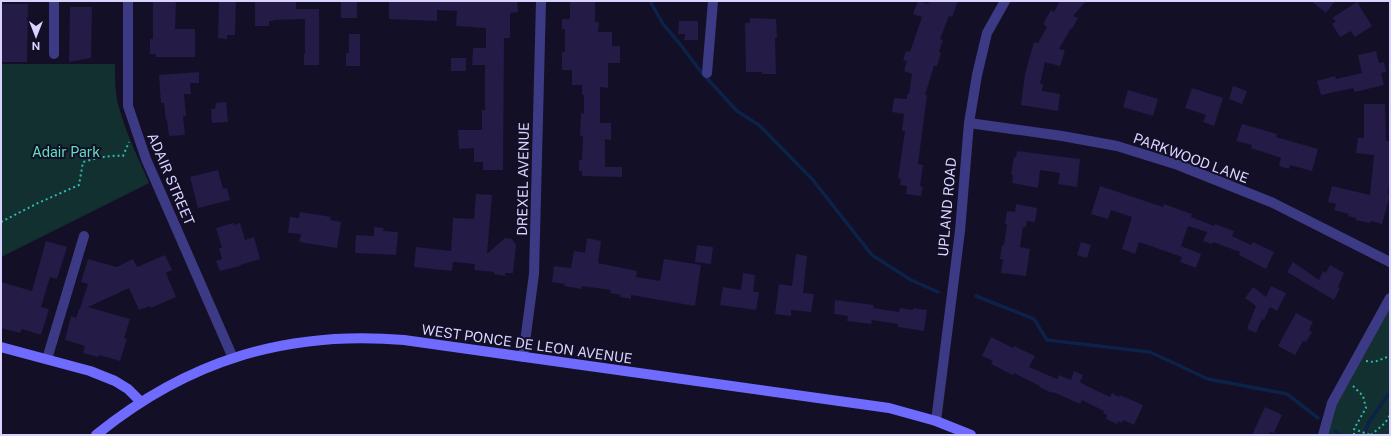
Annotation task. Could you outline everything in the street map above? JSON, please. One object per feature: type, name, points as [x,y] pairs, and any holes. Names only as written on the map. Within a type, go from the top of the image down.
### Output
[{"type":"main road","name":"WEST PONCE DE LEON AVENUE","points":[[96,435],[141,402],[184,377],[204,368],[245,353],[291,343],[350,338],[404,340],[862,404],[907,412],[936,421],[971,435]]},
{"type":"main road","points":[[1,347],[90,371],[115,381],[128,389],[141,402]]},
{"type":"street","points":[[54,1],[54,54]]},
{"type":"street","name":"ADAIR STREET","points":[[128,1],[128,106],[146,159],[233,358]]},
{"type":"street","name":"DREXEL AVENUE","points":[[523,357],[534,274],[541,1]]},
{"type":"street","points":[[708,73],[712,1]]},
{"type":"street","name":"UPLAND ROAD","points":[[936,421],[960,231],[968,123],[986,33],[1005,1]]},
{"type":"street","name":"PARKWOOD LANE","points":[[968,123],[1062,136],[1117,146],[1178,165],[1271,202],[1390,262]]},
{"type":"street","points":[[47,359],[84,236]]},
{"type":"street","points":[[1324,435],[1332,403],[1390,298]]},
{"type":"path","points":[[1,222],[38,203],[79,185],[83,162],[112,155],[123,156],[129,141]]},
{"type":"path","points":[[1362,361],[1374,362],[1390,356]]},
{"type":"path","points":[[1344,380],[1354,386],[1363,396],[1366,408],[1354,429],[1354,435]]},
{"type":"path","points":[[1354,429],[1370,435],[1385,423],[1390,415]]},
{"type":"green space","name":"Adair Park","points":[[1,64],[115,64],[116,94],[118,104],[124,124],[149,183],[1,257]]},
{"type":"green space","points":[[1390,298],[1390,435],[1325,435],[1332,403]]},
{"type":"building","points":[[153,1],[176,1],[175,29],[195,29],[195,57],[156,57],[156,54],[150,54],[150,39],[153,39]]},
{"type":"building","points":[[219,1],[236,1],[235,35],[227,35],[227,39],[218,38]]},
{"type":"building","points":[[255,1],[296,1],[296,9],[319,9],[319,65],[304,65],[305,19],[273,20],[269,21],[269,26],[255,26]]},
{"type":"building","points":[[341,1],[357,1],[357,18],[341,18]]},
{"type":"building","points":[[389,1],[517,1],[518,12],[510,13],[510,38],[504,38],[503,170],[483,170],[483,162],[474,162],[474,148],[459,149],[458,130],[482,130],[482,110],[485,110],[485,65],[472,65],[473,48],[486,48],[486,28],[456,26],[457,11],[437,10],[437,21],[389,19]]},
{"type":"building","points":[[570,1],[595,1],[595,22],[599,22],[598,32],[612,32],[612,46],[620,46],[620,63],[608,63],[608,88],[600,87],[600,123],[611,123],[611,140],[605,139],[605,167],[622,167],[622,177],[582,176],[582,171],[579,171],[579,160],[582,160],[583,136],[580,136],[581,113],[584,114],[584,95],[582,95],[582,85],[572,85],[572,70],[562,70],[562,52],[565,52],[565,29],[562,29],[562,19],[570,19]]},
{"type":"building","points":[[918,1],[928,4],[930,1],[958,1],[952,17],[949,16],[940,39],[943,40],[939,52],[941,53],[937,66],[934,66],[925,95],[927,95],[918,164],[923,165],[920,186],[923,187],[921,196],[906,194],[907,186],[900,185],[901,179],[898,178],[905,131],[902,131],[904,114],[892,112],[894,98],[907,99],[907,94],[909,94],[912,74],[904,71],[907,61],[903,60],[906,51],[910,52],[922,17],[913,14]]},
{"type":"building","points":[[1060,1],[1086,1],[1073,16],[1078,18],[1059,49],[1065,50],[1060,66],[1045,62],[1040,84],[1043,84],[1042,91],[1060,94],[1058,111],[1021,105],[1025,74],[1034,42],[1038,43],[1047,27],[1043,24],[1051,10],[1054,12]]},
{"type":"building","points":[[1311,1],[1335,1],[1326,13]]},
{"type":"building","points":[[1357,2],[1372,26],[1355,37],[1351,31],[1340,37],[1332,24],[1336,21],[1332,18]]},
{"type":"building","points":[[1,4],[28,4],[27,62],[1,62]]},
{"type":"building","points":[[70,7],[92,7],[91,58],[69,62]]},
{"type":"building","points":[[750,18],[776,19],[776,74],[746,72],[745,23],[750,23]]},
{"type":"building","points":[[679,21],[698,21],[698,40],[684,40],[685,34],[678,34]]},
{"type":"building","points":[[349,34],[360,34],[360,66],[346,66],[346,53],[349,53]]},
{"type":"building","points":[[1376,51],[1379,63],[1384,62],[1386,72],[1381,73],[1384,85],[1355,92],[1353,88],[1321,95],[1317,81],[1335,76],[1336,79],[1362,73],[1358,55]]},
{"type":"building","points":[[451,58],[466,58],[466,71],[451,71]]},
{"type":"building","points":[[199,72],[199,83],[190,83],[191,94],[184,94],[186,116],[183,116],[185,135],[169,136],[164,103],[161,103],[159,75]]},
{"type":"building","points":[[1233,86],[1247,91],[1242,104],[1229,99]]},
{"type":"building","points":[[1192,88],[1223,98],[1214,126],[1203,122],[1206,115],[1185,108]]},
{"type":"building","points":[[1128,90],[1158,99],[1153,116],[1123,107]]},
{"type":"building","points":[[226,102],[228,122],[212,123],[211,109],[215,109],[216,103]]},
{"type":"building","points":[[1364,104],[1385,104],[1386,141],[1390,141],[1388,195],[1390,195],[1382,224],[1371,221],[1370,223],[1356,220],[1356,218],[1348,216],[1349,214],[1334,210],[1336,204],[1328,202],[1332,186],[1370,195],[1374,155],[1356,153],[1358,138],[1364,138]]},
{"type":"building","points":[[1242,124],[1277,134],[1276,137],[1318,149],[1312,171],[1290,165],[1289,169],[1279,166],[1281,158],[1251,148],[1252,145],[1236,141]]},
{"type":"building","points":[[1017,151],[1080,159],[1077,187],[1058,184],[1060,173],[1040,170],[1038,188],[1012,183],[1013,175],[1011,175],[1014,157],[1016,157]]},
{"type":"building","points":[[218,170],[223,189],[227,188],[230,200],[198,208],[190,177]]},
{"type":"building","points":[[1100,186],[1163,207],[1164,204],[1192,214],[1191,217],[1214,226],[1215,224],[1234,231],[1232,236],[1251,245],[1253,242],[1274,252],[1266,269],[1239,255],[1240,252],[1213,242],[1212,244],[1203,241],[1207,232],[1188,226],[1181,246],[1201,254],[1196,268],[1180,262],[1182,257],[1139,242],[1135,254],[1122,249],[1132,217],[1111,210],[1108,219],[1091,214]]},
{"type":"building","points":[[476,194],[492,195],[487,254],[505,238],[512,239],[516,245],[513,273],[505,273],[505,276],[494,274],[494,272],[474,270],[475,264],[453,262],[452,271],[414,267],[416,247],[451,251],[453,218],[474,219]]},
{"type":"building","points":[[1016,204],[1037,208],[1035,222],[1027,221],[1026,227],[1023,227],[1020,247],[1030,249],[1026,276],[1001,273],[1003,259],[1000,259],[1002,245],[1004,245],[1007,211],[1015,212]]},
{"type":"building","points":[[300,212],[331,217],[330,220],[341,222],[337,248],[299,242],[301,234],[288,233],[290,217],[299,218]]},
{"type":"building","points":[[233,223],[234,225],[240,223],[245,240],[254,237],[260,259],[220,271],[216,261],[222,259],[219,248],[222,248],[216,228]]},
{"type":"building","points":[[374,227],[384,228],[383,231],[398,232],[396,255],[355,253],[356,235],[374,236]]},
{"type":"building","points":[[587,238],[601,241],[598,263],[637,271],[636,277],[660,281],[664,259],[701,265],[695,306],[631,295],[631,299],[610,293],[611,290],[582,286],[582,289],[552,282],[554,266],[571,268],[574,251],[585,253]]},
{"type":"building","points":[[46,241],[67,247],[57,279],[50,277],[41,307],[49,309],[41,335],[22,329],[20,333],[1,328],[1,282],[32,291]]},
{"type":"building","points":[[1081,242],[1091,245],[1087,258],[1077,255]]},
{"type":"building","points":[[697,245],[713,247],[711,264],[695,262]]},
{"type":"building","points":[[796,254],[807,256],[803,293],[814,294],[811,312],[791,310],[791,316],[775,314],[779,284],[792,286]]},
{"type":"building","points":[[165,255],[172,270],[166,273],[176,297],[151,308],[150,306],[139,310],[129,288],[88,307],[130,319],[124,338],[127,339],[120,361],[99,355],[98,357],[83,353],[85,346],[65,340],[71,316],[76,318],[88,284],[81,282],[88,259],[117,267],[133,259],[137,267]]},
{"type":"building","points":[[1293,262],[1319,280],[1323,271],[1326,273],[1330,265],[1344,273],[1338,287],[1340,288],[1334,300],[1287,272]]},
{"type":"building","points":[[743,273],[755,275],[753,292],[759,292],[756,310],[720,305],[723,287],[741,290]]},
{"type":"building","points":[[1271,286],[1286,293],[1277,311],[1270,307],[1264,320],[1262,319],[1256,333],[1247,329],[1256,306],[1245,298],[1253,287],[1266,297]]},
{"type":"building","points":[[835,300],[874,305],[873,308],[899,312],[900,308],[927,310],[924,331],[898,327],[898,324],[872,320],[871,324],[847,321],[848,316],[834,314]]},
{"type":"building","points":[[1296,313],[1313,322],[1309,330],[1312,332],[1306,342],[1303,341],[1295,355],[1278,346]]},
{"type":"building","points":[[991,337],[1013,348],[1014,346],[1035,356],[1029,367],[1057,379],[1059,375],[1071,380],[1074,371],[1083,375],[1080,382],[1089,387],[1110,397],[1112,393],[1119,397],[1120,395],[1143,405],[1134,425],[1123,420],[1122,423],[1119,421],[1117,424],[1106,419],[1107,415],[1103,413],[1104,411],[1082,400],[1080,404],[1053,392],[1052,393],[1014,373],[1013,375],[991,364],[993,361],[982,356]]},
{"type":"building","points":[[1265,407],[1282,415],[1274,433],[1270,432],[1268,435],[1252,435]]},
{"type":"waterway","points":[[650,1],[663,24],[702,73],[737,111],[759,125],[812,179],[872,255],[911,280],[938,292]]},
{"type":"waterway","points":[[976,296],[1034,319],[1047,340],[1150,352],[1208,379],[1287,394],[1318,418]]},
{"type":"waterway","points":[[1364,435],[1369,422],[1390,392]]},
{"type":"waterway","points":[[1335,431],[1340,435]]}]
